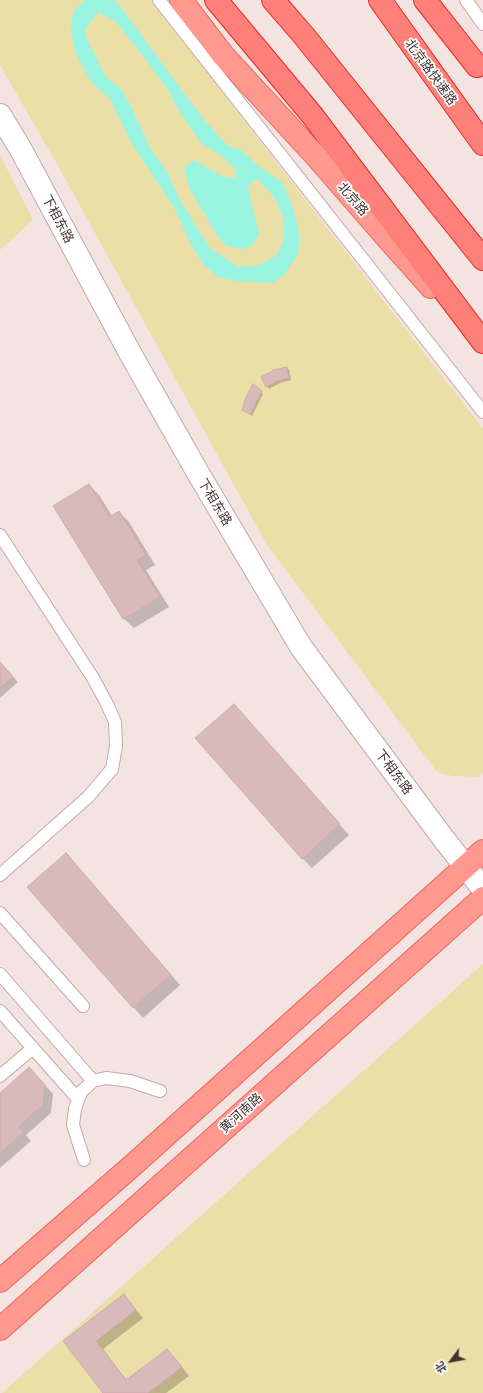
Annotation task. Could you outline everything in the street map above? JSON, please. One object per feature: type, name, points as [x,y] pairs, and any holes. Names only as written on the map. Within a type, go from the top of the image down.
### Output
[{"type":"highway","points":[[273,0],[483,259]]},
{"type":"highway","name":"北京路快速路","points":[[380,0],[483,144]]},
{"type":"highway","points":[[425,0],[480,70]]},
{"type":"highway","points":[[221,7],[312,114],[483,343]]},
{"type":"main road","name":"北京路","points":[[181,0],[219,64],[315,155],[388,240],[483,343]]},
{"type":"main road","points":[[437,0],[480,70]]},
{"type":"main road","points":[[0,1281],[133,1165],[483,851]]},
{"type":"main road","name":"黄河南路","points":[[0,1329],[483,898]]},
{"type":"street","name":"下相东路","points":[[0,115],[20,148],[130,353],[198,473],[301,646],[483,889]]},
{"type":"lane","points":[[159,0],[219,64],[483,412]]},
{"type":"lane","points":[[466,0],[483,24]]},
{"type":"lane","points":[[0,535],[93,678],[115,722],[116,746],[112,769],[88,797],[0,875]]},
{"type":"lane","points":[[0,913],[83,1006]]},
{"type":"lane","points":[[0,974],[93,1081]]},
{"type":"lane","points":[[0,1011],[78,1099]]},
{"type":"lane","points":[[0,1076],[32,1048]]},
{"type":"lane","points":[[84,1160],[73,1125],[75,1109],[81,1092],[93,1081],[106,1078],[130,1081],[160,1091]]},
{"type":"shaded area","points":[[0,0],[151,0],[483,429],[483,773],[478,777],[452,776],[437,772],[267,545],[58,166],[0,65]]},
{"type":"shaded area","points":[[85,0],[112,0],[117,2],[204,120],[227,145],[241,150],[259,167],[282,182],[291,202],[300,239],[298,254],[284,275],[272,283],[236,281],[218,277],[203,264],[191,245],[176,211],[131,142],[110,99],[92,83],[83,68],[75,51],[71,31],[73,12]],"holes":[[[99,12],[116,22],[168,90],[179,111],[202,144],[219,154],[235,168],[236,178],[223,177],[194,160],[184,168],[189,187],[218,237],[227,246],[243,249],[253,245],[259,233],[248,185],[258,179],[274,197],[283,217],[284,240],[276,256],[260,265],[238,267],[210,248],[179,198],[167,171],[151,150],[130,104],[120,88],[105,76],[88,41],[85,30]]]},
{"type":"shaded area","points":[[0,155],[33,220],[0,250]]},
{"type":"shaded area","points":[[483,964],[483,1393],[2,1393]]},
{"type":"building","points":[[287,367],[289,378],[277,381],[266,387],[261,377],[274,370]]},
{"type":"building","points":[[253,384],[262,391],[250,414],[242,410],[246,397]]},
{"type":"building","points":[[89,484],[110,517],[119,511],[146,555],[137,560],[160,597],[123,619],[53,506]]},
{"type":"building","points":[[0,662],[13,677],[0,688]]},
{"type":"building","points":[[234,704],[340,824],[302,859],[195,738]]},
{"type":"building","points":[[66,853],[171,975],[133,1008],[27,887]]},
{"type":"building","points":[[29,1067],[45,1085],[43,1105],[18,1127],[24,1132],[0,1153],[0,1093]]},
{"type":"building","points":[[124,1294],[136,1310],[96,1341],[126,1380],[167,1349],[182,1367],[148,1393],[103,1393],[63,1341]]}]
